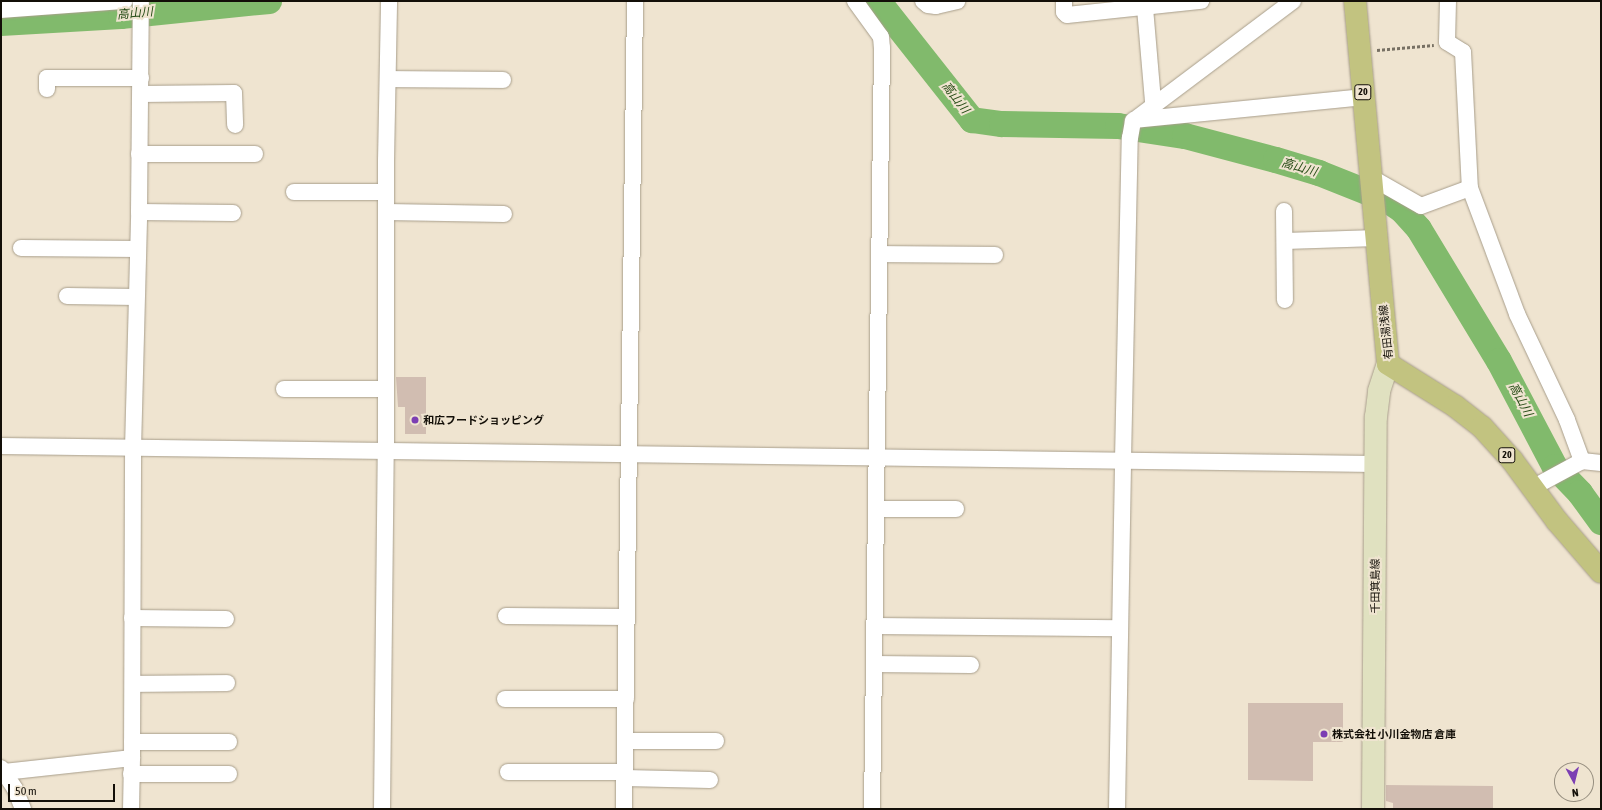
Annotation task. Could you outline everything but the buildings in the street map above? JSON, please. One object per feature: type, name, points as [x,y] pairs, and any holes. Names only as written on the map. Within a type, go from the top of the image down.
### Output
[{"type":"main road","name":"有田湯浅線","points":[[1355,1],[1388,364],[1455,406],[1482,427],[1512,460],[1532,488],[1601,572]]},
{"type":"main road","name":"千田箕島線","points":[[1373,809],[1375,464],[1377,402],[1388,364]]},
{"type":"street","points":[[1,10],[125,1]]},
{"type":"street","points":[[131,809],[133,684],[133,449],[139,212],[141,1]]},
{"type":"street","points":[[382,809],[386,452],[386,192],[389,1]]},
{"type":"street","points":[[624,809],[635,1]]},
{"type":"street","points":[[855,1],[881,37],[882,48],[872,809]]},
{"type":"street","points":[[923,1],[928,5],[936,6],[957,1]]},
{"type":"street","points":[[1064,1],[1064,12],[1068,15],[1201,1]]},
{"type":"street","points":[[1117,809],[1130,138],[1133,121],[1154,112],[1293,1]]},
{"type":"street","points":[[1448,1],[1447,37],[1450,45],[1463,52],[1470,188],[1517,314],[1566,420],[1576,464]]},
{"type":"street","points":[[1145,8],[1154,112]]},
{"type":"street","points":[[47,89],[47,78],[141,78]]},
{"type":"street","points":[[388,79],[503,80]]},
{"type":"street","points":[[140,94],[234,94],[234,125]]},
{"type":"street","points":[[1154,112],[1364,98]]},
{"type":"street","points":[[139,154],[255,154]]},
{"type":"street","points":[[1372,181],[1421,206],[1470,188]]},
{"type":"street","points":[[294,192],[386,192]]},
{"type":"street","points":[[1284,211],[1285,300]]},
{"type":"street","points":[[139,212],[233,213]]},
{"type":"street","points":[[386,212],[504,214]]},
{"type":"street","points":[[1284,241],[1376,238]]},
{"type":"street","points":[[21,248],[138,249]]},
{"type":"street","points":[[879,254],[996,255]]},
{"type":"street","points":[[67,296],[136,297]]},
{"type":"street","points":[[284,389],[386,389]]},
{"type":"street","points":[[1,446],[630,455],[877,456],[1375,464]]},
{"type":"street","points":[[1532,488],[1576,464],[1601,463]]},
{"type":"street","points":[[876,509],[956,509]]},
{"type":"street","points":[[506,616],[627,617]]},
{"type":"street","points":[[132,618],[226,619]]},
{"type":"street","points":[[874,626],[1120,628]]},
{"type":"street","points":[[874,664],[970,665]]},
{"type":"street","points":[[133,684],[227,683]]},
{"type":"street","points":[[506,699],[626,700]]},
{"type":"street","points":[[625,741],[716,741]]},
{"type":"street","points":[[132,742],[229,742]]},
{"type":"street","points":[[23,809],[15,789],[2,770],[132,758]]},
{"type":"street","points":[[508,772],[625,775],[710,780]]},
{"type":"street","points":[[131,774],[229,774]]},
{"type":"path","points":[[1360,51],[1444,44],[1450,45]]},
{"type":"waterway","name":"高山川","points":[[1,23],[121,16],[269,1]]},
{"type":"waterway","name":"高山川","points":[[878,1],[972,120],[1002,124],[1118,126],[1185,136],[1319,173],[1387,200],[1402,210],[1419,229],[1499,361],[1555,467],[1580,493],[1601,522]]},
{"type":"place","name":"和広フードショッピング","points":[[415,420]]},
{"type":"place","name":"株式会社 小川金物店 倉庫","points":[[1324,734]]}]
